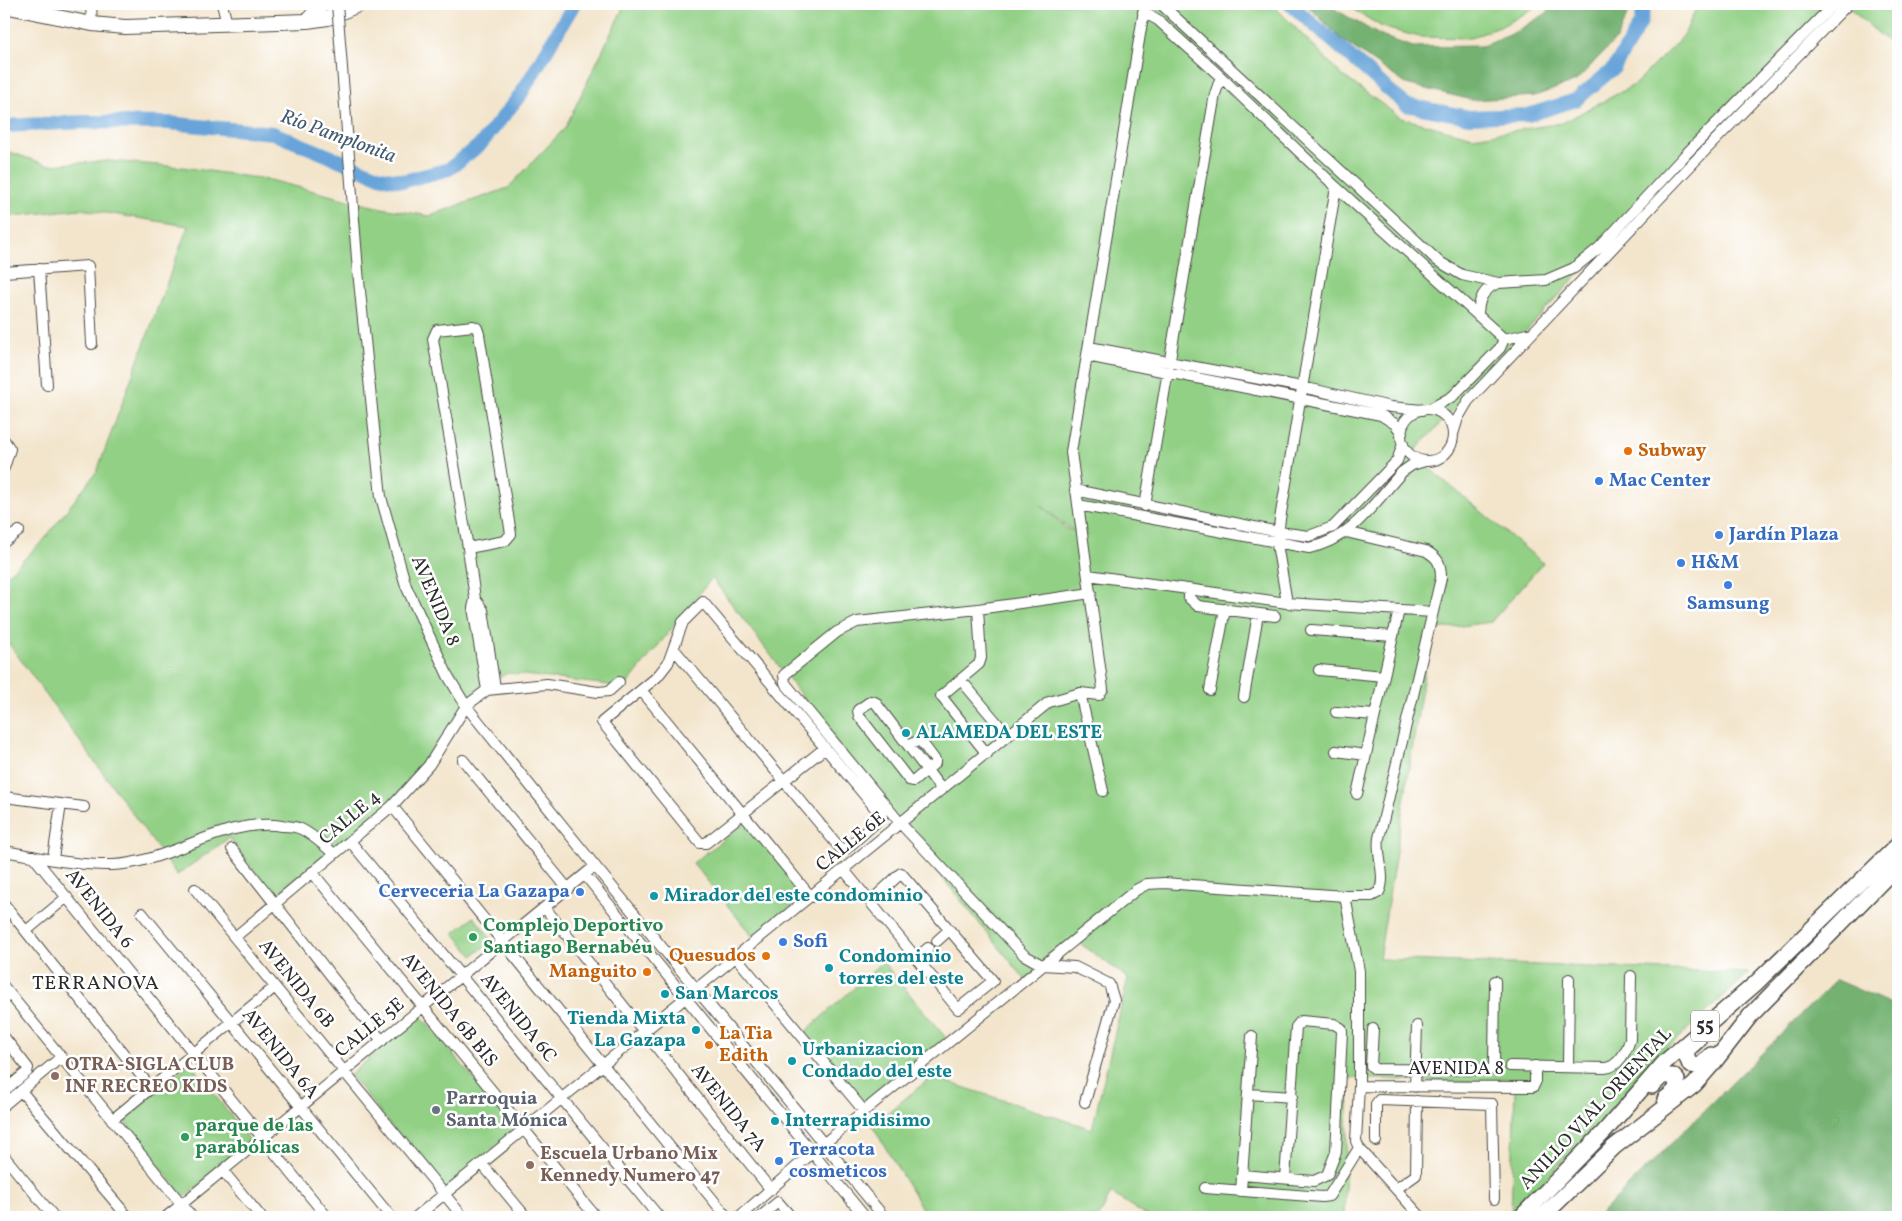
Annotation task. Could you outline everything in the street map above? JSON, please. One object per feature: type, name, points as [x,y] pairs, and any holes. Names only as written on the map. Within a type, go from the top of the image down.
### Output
[{"type":"highway","name":"ANILLO VIAL ORIENTAL","points":[[1521,1217],[1604,1132],[1665,1062],[1754,984],[1898,845]]},
{"type":"highway","name":"ANILLO VIAL ORIENTAL","points":[[1542,1217],[1614,1147],[1659,1114],[1686,1091],[1719,1056],[1753,1012],[1898,865]]},
{"type":"highway","points":[[1702,1028],[1702,1037],[1688,1049],[1687,1060],[1695,1067],[1703,1065],[1711,1055],[1719,1056]]},
{"type":"highway","points":[[1644,1086],[1653,1087],[1662,1076],[1668,1074],[1677,1080],[1676,1090],[1661,1103],[1659,1114]]},
{"type":"main road","points":[[306,21],[322,4]]},
{"type":"main road","points":[[4,6],[92,24],[125,27],[306,21],[328,18],[360,4]]},
{"type":"street","points":[[91,4],[92,24]]},
{"type":"street","points":[[222,4],[226,24]]},
{"type":"street","name":"AVENIDA 8","points":[[337,4],[358,271],[381,497],[406,586],[448,676],[466,706],[884,1217]]},
{"type":"street","points":[[1161,4],[1438,262],[1462,275],[1498,283],[1546,280],[1574,268],[1599,248],[1686,154],[1834,4]]},
{"type":"street","points":[[1078,505],[1277,544],[1309,548],[1324,545],[1346,532],[1402,472],[1412,465],[1443,457],[1451,447],[1458,418],[1468,401],[1694,162],[1848,4]]},
{"type":"street","points":[[1144,8],[1504,339]]},
{"type":"street","points":[[1085,1102],[1114,1000],[1109,984],[1075,967],[1042,965],[1024,955],[901,824],[785,683],[784,675],[837,632],[857,622],[978,609],[1091,593],[1071,452],[1144,8]]},
{"type":"street","points":[[1145,506],[1214,94],[1221,77]]},
{"type":"street","points":[[1704,137],[1706,143],[1711,146]]},
{"type":"street","points":[[1686,154],[1694,156],[1694,162]]},
{"type":"street","points":[[1287,603],[1277,544],[1336,186]]},
{"type":"street","points":[[4,272],[88,266],[92,344]]},
{"type":"street","points":[[40,269],[47,385]]},
{"type":"street","points":[[1478,316],[1478,305],[1482,295],[1498,283]]},
{"type":"street","points":[[468,548],[505,541],[511,534],[479,334],[473,326],[438,330],[433,339],[475,599],[482,610],[491,689]]},
{"type":"street","points":[[1504,339],[1532,333]]},
{"type":"street","points":[[1075,490],[1145,506],[1279,532],[1310,536],[1333,527],[1396,461],[1403,444],[1402,433],[1408,418],[1453,396],[1500,348],[1504,339]]},
{"type":"street","points":[[1088,351],[1168,367],[1300,399],[1381,415],[1395,424],[1402,433]]},
{"type":"street","points":[[1168,367],[1302,387],[1390,407],[1437,411],[1449,420],[1454,434]]},
{"type":"street","points":[[4,440],[10,450],[4,468]]},
{"type":"street","points":[[1403,444],[1412,456],[1425,462]]},
{"type":"street","points":[[1360,519],[1362,530],[1370,538]]},
{"type":"street","points":[[4,542],[19,531]]},
{"type":"street","points":[[739,1217],[823,1144],[1042,965],[1129,895],[1147,884],[1164,883],[1345,896],[1376,895],[1381,886],[1379,838],[1441,578],[1441,566],[1437,558],[1426,551],[1346,532]]},
{"type":"street","points":[[1088,575],[1287,603],[1433,612]]},
{"type":"street","points":[[1189,589],[1189,598],[1194,604],[1275,616]]},
{"type":"street","name":"CALLE 6E","points":[[416,1217],[1049,702],[1080,693],[1099,696],[1103,689],[1091,593]]},
{"type":"street","points":[[674,649],[783,780],[840,848],[846,849],[882,817],[825,748],[703,602],[683,622],[668,663],[657,677],[602,722],[702,844],[742,814],[783,780],[825,748]]},
{"type":"street","points":[[978,609],[981,658],[979,664],[941,696],[987,754]]},
{"type":"street","points":[[1210,690],[1225,609]]},
{"type":"street","points":[[1357,794],[1399,610]]},
{"type":"street","points":[[1244,697],[1258,614]]},
{"type":"street","points":[[1310,630],[1393,636]]},
{"type":"street","points":[[1319,670],[1384,676]]},
{"type":"street","points":[[961,680],[1008,736]]},
{"type":"street","points":[[466,706],[491,689],[547,684],[598,692],[609,691],[620,682]]},
{"type":"street","points":[[641,690],[811,897]]},
{"type":"street","points":[[1080,693],[1102,790]]},
{"type":"street","points":[[873,701],[909,745],[920,740],[935,760],[928,769],[914,781],[908,780],[859,716],[858,710],[873,701]]},
{"type":"street","name":"CALLE 4","points":[[235,937],[392,806],[429,765],[466,706]]},
{"type":"street","points":[[1336,712],[1375,715]]},
{"type":"street","points":[[1336,751],[1366,755]]},
{"type":"street","points":[[463,760],[568,889]]},
{"type":"street","points":[[928,769],[942,790]]},
{"type":"street","points":[[4,797],[84,807]]},
{"type":"street","points":[[53,858],[61,804]]},
{"type":"street","points":[[392,806],[727,1217]]},
{"type":"street","points":[[4,851],[68,862],[113,865],[135,862],[216,834],[269,824],[299,828],[316,838],[334,854]]},
{"type":"street","name":"AVENIDA 6C","points":[[350,841],[659,1217]]},
{"type":"street","points":[[232,849],[382,1041]]},
{"type":"street","name":"AVENIDA 6","points":[[33,856],[327,1217]]},
{"type":"street","name":"CALLE 5E","points":[[166,1217],[595,866]]},
{"type":"street","points":[[844,870],[870,902],[958,1009],[993,981],[901,873],[870,902]]},
{"type":"street","name":"AVENIDA 6B BIS","points":[[312,872],[596,1217]]},
{"type":"street","points":[[585,875],[864,1216],[874,1206]]},
{"type":"street","name":"AVENIDA 6B","points":[[195,889],[463,1217]]},
{"type":"street","points":[[1345,896],[1359,971],[1359,1086],[1356,1141],[1359,1148],[1421,1217]]},
{"type":"street","points":[[26,931],[67,898]]},
{"type":"street","points":[[4,904],[151,1088]]},
{"type":"street","name":"AVENIDA 7A","points":[[545,908],[643,1033],[772,1190]]},
{"type":"street","name":"AVENIDA 6A","points":[[142,913],[391,1217]]},
{"type":"street","points":[[628,927],[638,918]]},
{"type":"street","points":[[937,941],[949,930]]},
{"type":"street","points":[[916,958],[928,948]]},
{"type":"street","points":[[736,958],[864,1111]]},
{"type":"street","points":[[1510,1066],[1611,1067],[1627,1048],[1630,1039],[1631,976]]},
{"type":"street","points":[[1568,1067],[1569,979]]},
{"type":"street","points":[[1372,1029],[1373,1068],[1493,1069],[1495,982]]},
{"type":"street","points":[[4,987],[60,1058],[192,1217]]},
{"type":"street","points":[[112,1120],[275,987]]},
{"type":"street","points":[[1242,1175],[1314,1181],[1324,1178],[1336,1157],[1342,1032],[1339,1026],[1301,1021],[1296,1027],[1285,1178]]},
{"type":"street","points":[[1415,1087],[1417,1026]]},
{"type":"street","points":[[1241,1191],[1252,1036]]},
{"type":"street","points":[[4,1037],[28,1068],[27,1072],[4,1091]]},
{"type":"street","points":[[4,1105],[60,1058]]},
{"type":"street","name":"AVENIDA 8","points":[[1359,1086],[1533,1086],[1535,1083],[1536,1066]]},
{"type":"street","points":[[20,1091],[128,1217]]},
{"type":"street","points":[[1248,1094],[1292,1097]]},
{"type":"street","points":[[1376,1142],[1377,1102],[1379,1100],[1492,1104],[1494,1199]]},
{"type":"street","points":[[1396,1189],[1416,1176],[1417,1101]]},
{"type":"street","points":[[1205,1188],[1322,1198],[1329,1196],[1359,1148]]},
{"type":"street","points":[[4,1156],[54,1217]]},
{"type":"street","points":[[482,1164],[526,1217]]},
{"type":"street","points":[[223,1171],[261,1217]]},
{"type":"street","points":[[760,1217],[778,1202],[791,1217]]},
{"type":"green space","points":[[625,4],[1272,4],[1343,76],[1401,118],[1473,137],[1562,123],[1634,85],[1684,35],[1698,4],[1829,4],[1412,454],[1543,563],[1491,622],[1431,630],[1379,959],[1749,973],[1677,1039],[1511,1217],[1515,1084],[1349,1078],[1344,1217],[1148,1217],[1111,1193],[1099,1217],[927,1217],[872,1125],[932,1077],[1092,1129],[1128,978],[1078,942],[1028,983],[906,833],[712,578],[625,687],[508,673],[482,684],[391,803],[274,896],[229,838],[177,875],[4,637],[4,578],[43,541],[97,471],[188,226],[80,209],[4,217],[4,150],[48,165],[108,161],[182,167],[270,180],[376,207],[429,216],[508,188],[565,128]],"holes":[[[1041,505],[1067,527],[1089,535],[1066,529]]]},
{"type":"green space","points":[[1306,4],[1326,4],[1381,36],[1413,47],[1482,46],[1510,35],[1545,14],[1556,4],[1632,4],[1617,38],[1576,81],[1535,96],[1472,100],[1406,84],[1341,39]]},
{"type":"green space","points":[[1344,4],[1541,4],[1500,27],[1470,38],[1420,37],[1384,28]]},
{"type":"green space","points":[[1844,4],[1898,4],[1898,50]]},
{"type":"green space","points":[[746,822],[805,896],[753,937],[693,863]]},
{"type":"green space","name":"Complejo Deportivo Santiago Bernabéu","points":[[474,917],[492,940],[473,956],[454,933]]},
{"type":"green space","points":[[883,962],[946,1038],[864,1105],[805,1032]]},
{"type":"green space","points":[[1836,980],[1898,1007],[1898,1217],[1597,1217]]},
{"type":"green space","points":[[420,1015],[516,1129],[443,1191],[350,1075]]},
{"type":"green space","points":[[190,1063],[252,1143],[184,1197],[122,1119]]},
{"type":"waterway","name":"Río Pamplonita","points":[[4,126],[83,122],[168,123],[273,133],[380,177],[404,181],[449,169],[481,144],[521,94],[574,4]]},
{"type":"waterway","name":"Río Pamplonita","points":[[1290,4],[1406,105],[1469,117],[1528,115],[1576,100],[1614,68],[1640,24],[1645,4]]},
{"type":"place","name":"Subway","points":[[1628,451]]},
{"type":"place","name":"Mac Center","points":[[1599,481]]},
{"type":"place","name":"Jardín Plaza","points":[[1719,535]]},
{"type":"place","name":"H&M","points":[[1681,563]]},
{"type":"place","name":"Samsung","points":[[1728,585]]},
{"type":"place","name":"ALAMEDA DEL ESTE","points":[[906,733]]},
{"type":"place","name":"Cerveceria La Gazapa","points":[[580,892]]},
{"type":"place","name":"Mirador del este condominio","points":[[654,896]]},
{"type":"place","name":"Complejo Deportivo Santiago Bernabéu","points":[[473,937]]},
{"type":"place","name":"Sofi","points":[[783,942]]},
{"type":"place","name":"Quesudos","points":[[766,956]]},
{"type":"place","name":"Condominio torres del este","points":[[829,968]]},
{"type":"place","name":"Manguito","points":[[647,972]]},
{"type":"place","name":"San Marcos","points":[[665,994]]},
{"type":"place","name":"Tienda Mixta La Gazapa","points":[[696,1030]]},
{"type":"place","name":"La Tia Edith","points":[[709,1045]]},
{"type":"place","name":"Urbanizacion Condado del este","points":[[792,1061]]},
{"type":"place","name":"OTRA-SIGLA CLUB INF RECREO KIDS","points":[[55,1076]]},
{"type":"place","name":"Parroquia Santa Mónica","points":[[436,1110]]},
{"type":"place","name":"Interrapidisimo","points":[[775,1121]]},
{"type":"place","name":"parque de las parabólicas","points":[[185,1137]]},
{"type":"place","name":"Terracota cosmeticos","points":[[779,1161]]},
{"type":"place","name":"Escuela Urbano Mix Kennedy Numero 47","points":[[530,1165]]},
{"type":"district","name":"TERRANOVA","points":[[96,984]]}]
